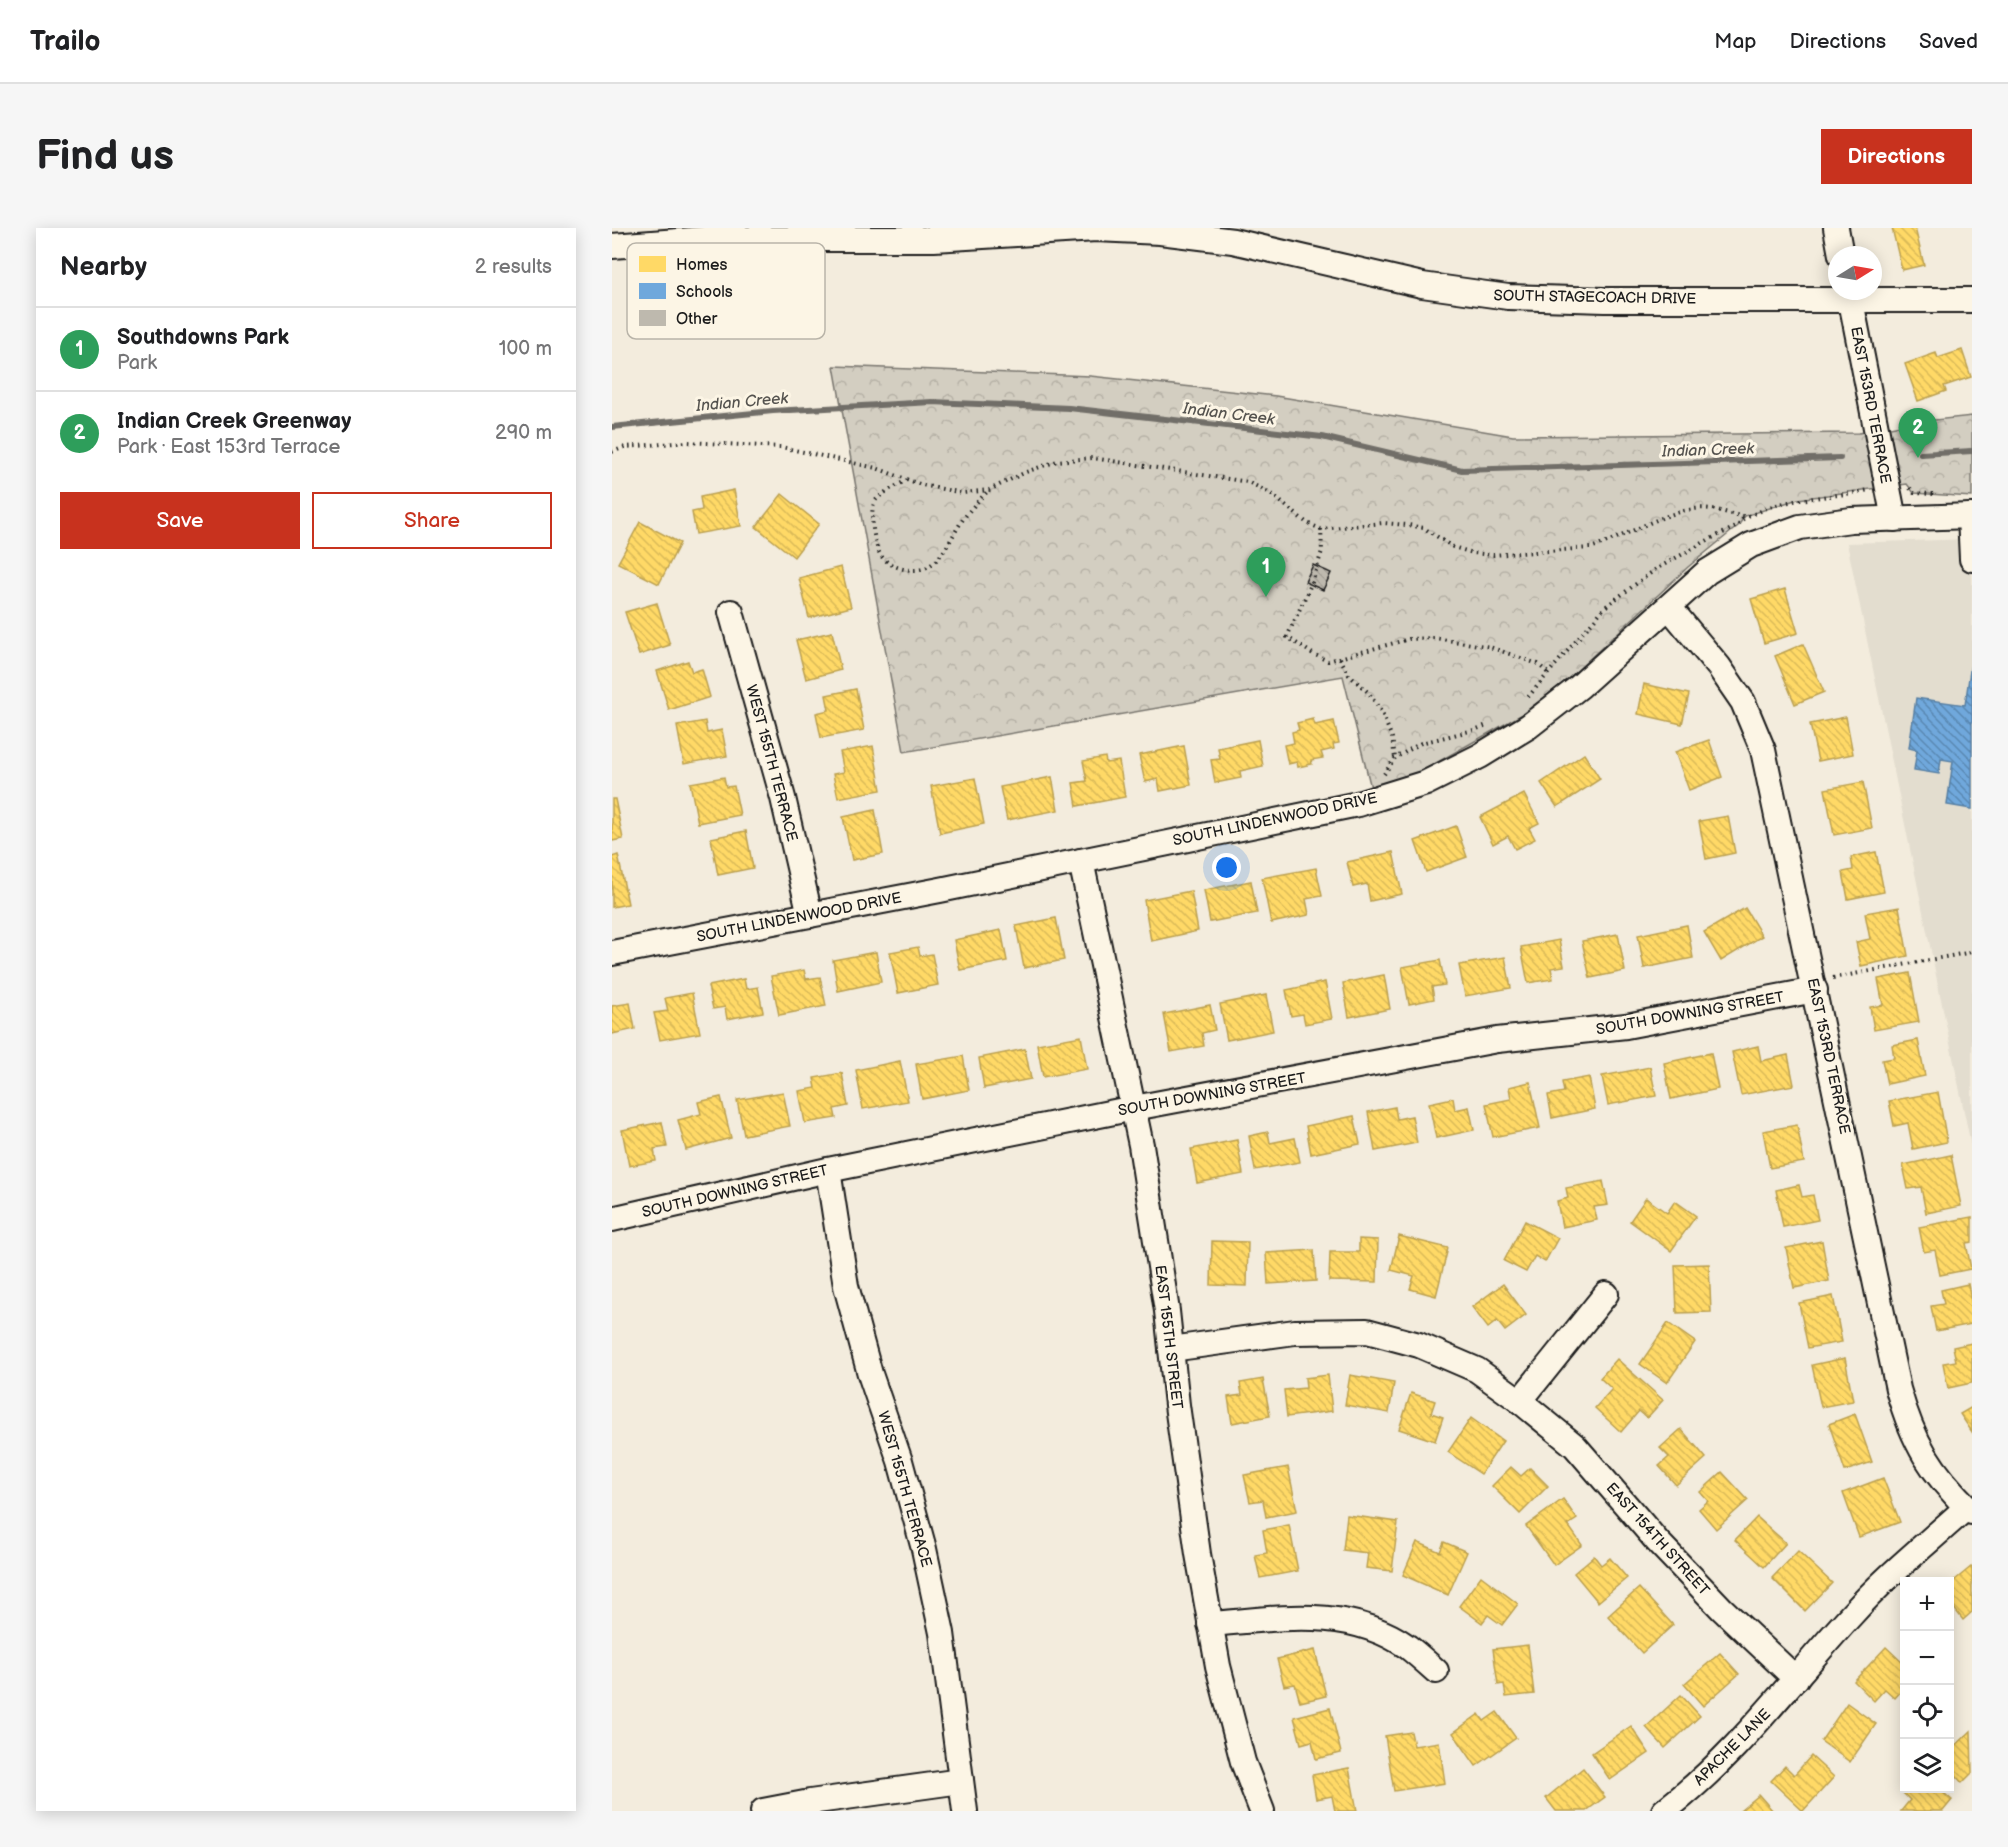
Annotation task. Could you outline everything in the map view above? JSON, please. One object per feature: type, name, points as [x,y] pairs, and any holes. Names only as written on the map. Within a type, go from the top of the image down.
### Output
[{"type":"street","points":[[1836,228],[1839,246]]},
{"type":"street","name":"SOUTH STAGECOACH DRIVE","points":[[612,246],[649,236],[705,239],[912,234],[1028,235],[1096,229],[1160,232],[1233,241],[1422,285],[1508,297],[1605,300],[1828,296]]},
{"type":"street","name":"SOUTH STAGECOACH DRIVE","points":[[1882,299],[1915,302],[1972,300]]},
{"type":"street","name":"EAST 153RD TERRACE","points":[[1851,300],[1894,519]]},
{"type":"street","points":[[1971,516],[1972,559]]},
{"type":"street","name":"SOUTH LINDENWOOD DRIVE","points":[[612,954],[1358,804],[1426,783],[1480,756],[1529,726],[1580,687],[1707,572],[1751,545],[1800,527],[1851,520],[1971,516]]},
{"type":"street","name":"EAST 153RD TERRACE","points":[[1669,607],[1719,667],[1743,702],[1763,750],[1824,984],[1895,1377],[1905,1415],[1928,1462],[1943,1484],[1970,1509]]},
{"type":"street","name":"WEST 155TH TERRACE","points":[[731,612],[783,798],[810,915]]},
{"type":"street","name":"EAST 155TH STREET","points":[[1081,861],[1134,1108],[1167,1311],[1177,1405],[1198,1554],[1218,1666],[1243,1762],[1262,1811]]},
{"type":"street","name":"SOUTH DOWNING STREET","points":[[612,1219],[828,1170],[1134,1108],[1497,1040],[1626,1026],[1824,984]]},
{"type":"street","name":"WEST 155TH TERRACE","points":[[828,1170],[846,1286],[870,1374],[900,1461],[924,1549],[942,1633],[965,1811]]},
{"type":"street","points":[[1520,1401],[1606,1294]]},
{"type":"street","name":"EAST 154TH STREET","points":[[1171,1349],[1295,1332],[1367,1331],[1419,1345],[1477,1370],[1520,1401],[1575,1446],[1657,1541],[1722,1609],[1796,1679]]},
{"type":"street","name":"APACHE LANE","points":[[1664,1811],[1716,1767],[1757,1725],[1862,1604],[1886,1580],[1970,1509]]},
{"type":"street","points":[[1210,1624],[1310,1616],[1354,1622],[1407,1646],[1436,1671]]},
{"type":"street","points":[[763,1811],[810,1802],[962,1781]]},
{"type":"path","points":[[612,452],[625,447],[687,442],[782,447],[876,468],[943,491],[963,493],[989,490],[1026,472],[1057,461],[1093,458],[1248,482],[1270,493],[1307,523],[1321,529],[1383,523],[1408,525],[1424,528],[1453,547],[1473,553],[1493,555],[1590,548],[1605,544],[1651,521],[1695,509],[1712,508],[1745,516],[1798,499],[1907,484],[1914,493],[1937,495]]},
{"type":"path","points":[[907,480],[874,502],[872,513],[874,536],[880,555],[894,566],[912,570],[926,568],[937,561],[965,516],[989,490]]},
{"type":"path","points":[[1523,702],[1605,607],[1656,569],[1738,526],[1745,516]]},
{"type":"path","points":[[1321,529],[1322,552],[1313,580],[1287,637],[1313,654],[1328,661],[1409,639],[1435,638],[1490,647],[1538,664],[1548,673]]},
{"type":"path","points":[[1340,658],[1349,675],[1369,693],[1382,713],[1392,738],[1395,758]]},
{"type":"path","points":[[1381,775],[1386,773],[1395,758],[1421,743],[1474,730],[1495,721]]},
{"type":"path","points":[[1824,984],[1972,952]]},
{"type":"shaded area","points":[[1972,539],[1972,1150],[1847,543]]},
{"type":"green space","points":[[834,366],[1090,376],[1276,396],[1513,436],[1859,433],[1916,422],[1972,416],[1972,497],[1914,493],[1907,484],[1798,499],[1745,516],[1738,526],[1688,567],[1567,680],[1521,715],[1420,772],[1371,788],[1343,676],[904,752]]},
{"type":"building: Homes","points":[[1892,228],[1915,228],[1924,265],[1902,270]]},
{"type":"building: Homes","points":[[1962,350],[1971,377],[1944,386],[1946,391],[1918,401],[1905,364],[1936,353],[1938,358]]},
{"type":"building: Homes","points":[[734,490],[741,526],[696,534],[692,512],[702,510],[700,497]]},
{"type":"building: Homes","points":[[782,494],[819,524],[794,557],[756,527]]},
{"type":"building: Homes","points":[[640,522],[680,543],[659,584],[618,563]]},
{"type":"building: Homes","points":[[841,567],[851,607],[809,618],[799,578]]},
{"type":"building: Homes","points":[[1785,589],[1798,633],[1764,643],[1751,599]]},
{"type":"building: Homes","points":[[657,603],[670,645],[639,655],[625,612]]},
{"type":"building: Homes","points":[[832,632],[841,670],[806,679],[796,640]]},
{"type":"building: Homes","points":[[1803,644],[1824,692],[1795,704],[1775,656]]},
{"type":"building: Homes","points":[[688,661],[692,672],[702,669],[710,697],[669,710],[657,671]]},
{"type":"building: Homes","points":[[1644,684],[1689,694],[1682,724],[1638,714]]},
{"type":"building: Homes","points":[[856,689],[864,730],[821,738],[816,713],[829,710],[826,695]]},
{"type":"building: Homes","points":[[1846,717],[1853,754],[1818,761],[1810,724]]},
{"type":"building: Homes","points":[[1313,719],[1315,725],[1334,721],[1339,743],[1333,744],[1334,749],[1321,752],[1323,758],[1311,760],[1312,764],[1298,767],[1297,762],[1288,764],[1284,745],[1294,743],[1292,732],[1299,730],[1297,723]]},
{"type":"building: Homes","points":[[705,721],[707,733],[722,730],[727,756],[684,764],[677,726]]},
{"type":"building: Homes","points":[[1258,740],[1263,766],[1240,771],[1241,778],[1215,783],[1211,760],[1220,759],[1218,748]]},
{"type":"building: Homes","points":[[1709,740],[1722,777],[1689,790],[1675,752]]},
{"type":"building: Homes","points":[[873,746],[881,790],[838,798],[833,774],[844,772],[840,752]]},
{"type":"building: Homes","points":[[1184,746],[1191,785],[1160,791],[1158,779],[1145,782],[1139,755]]},
{"type":"building: Homes","points":[[1584,754],[1600,779],[1557,807],[1541,783]]},
{"type":"building: Homes","points":[[1105,757],[1106,763],[1119,761],[1125,797],[1077,806],[1073,783],[1087,781],[1083,761]]},
{"type":"building: Homes","points":[[724,777],[726,787],[734,786],[740,815],[698,823],[690,783]]},
{"type":"building: Homes","points":[[1052,777],[1058,810],[1007,820],[1000,787]]},
{"type":"building: Homes","points":[[975,778],[984,824],[940,833],[931,786]]},
{"type":"building: Homes","points":[[1863,782],[1872,828],[1834,835],[1825,789]]},
{"type":"building: Homes","points":[[1524,794],[1539,823],[1529,828],[1535,839],[1515,849],[1508,836],[1493,844],[1480,817]]},
{"type":"building: Homes","points":[[612,799],[615,799],[623,839],[612,841]]},
{"type":"building: Homes","points":[[875,810],[883,854],[852,860],[843,817]]},
{"type":"building: Homes","points":[[1728,816],[1735,853],[1706,859],[1699,821]]},
{"type":"building: Homes","points":[[1456,826],[1467,857],[1426,872],[1415,841]]},
{"type":"building: Homes","points":[[746,831],[753,868],[718,875],[711,838]]},
{"type":"building: Homes","points":[[1393,852],[1402,894],[1370,901],[1367,884],[1353,887],[1347,862]]},
{"type":"building: Homes","points":[[1876,852],[1884,892],[1848,899],[1843,872],[1853,870],[1851,857]]},
{"type":"building: Homes","points":[[618,855],[628,904],[612,907],[612,857]]},
{"type":"building: Homes","points":[[1316,868],[1322,896],[1306,899],[1309,915],[1271,923],[1262,878]]},
{"type":"building: Homes","points":[[1251,881],[1257,913],[1210,922],[1204,890]]},
{"type":"building: Homes","points":[[1191,891],[1198,931],[1151,941],[1144,900]]},
{"type":"building: Homes","points":[[1899,907],[1908,956],[1861,966],[1856,942],[1870,939],[1865,913]]},
{"type":"building: Homes","points":[[1745,908],[1762,936],[1721,961],[1704,932]]},
{"type":"building: Homes","points":[[1056,918],[1064,960],[1024,968],[1016,926]]},
{"type":"building: Homes","points":[[1687,925],[1693,958],[1644,968],[1638,935]]},
{"type":"building: Homes","points":[[1001,930],[1007,961],[960,970],[954,940]]},
{"type":"building: Homes","points":[[1618,934],[1625,971],[1590,978],[1582,941]]},
{"type":"building: Homes","points":[[1559,940],[1564,966],[1551,968],[1553,979],[1528,983],[1521,947]]},
{"type":"building: Homes","points":[[918,947],[920,956],[932,954],[938,985],[898,993],[890,952]]},
{"type":"building: Homes","points":[[876,952],[881,982],[838,991],[833,960]]},
{"type":"building: Homes","points":[[1505,957],[1511,988],[1465,996],[1459,965]]},
{"type":"building: Homes","points":[[1440,960],[1445,985],[1432,987],[1434,999],[1409,1004],[1402,967]]},
{"type":"building: Homes","points":[[804,970],[806,979],[820,977],[826,1006],[779,1015],[771,976]]},
{"type":"building: Homes","points":[[1910,973],[1919,1022],[1874,1030],[1870,1007],[1883,1005],[1878,979]]},
{"type":"building: Homes","points":[[1384,975],[1390,1009],[1349,1017],[1343,983]]},
{"type":"building: Homes","points":[[744,979],[746,989],[758,987],[763,1012],[727,1019],[725,1007],[713,1009],[708,986]]},
{"type":"building: Homes","points":[[1325,982],[1332,1019],[1305,1024],[1303,1014],[1291,1016],[1286,990]]},
{"type":"building: Homes","points":[[692,993],[700,1033],[660,1040],[654,1013],[668,1011],[665,998]]},
{"type":"building: Homes","points":[[1266,995],[1273,1031],[1227,1040],[1220,1004]]},
{"type":"building: Homes","points":[[630,1003],[635,1029],[612,1034],[612,1006]]},
{"type":"building: Homes","points":[[1210,1005],[1215,1030],[1202,1033],[1204,1046],[1171,1052],[1164,1014]]},
{"type":"building: Homes","points":[[1081,1036],[1087,1069],[1043,1077],[1037,1044]]},
{"type":"building: Homes","points":[[1918,1040],[1925,1076],[1887,1084],[1882,1060],[1894,1058],[1892,1045]]},
{"type":"building: Homes","points":[[1758,1046],[1761,1061],[1788,1055],[1794,1085],[1741,1095],[1732,1052]]},
{"type":"building: Homes","points":[[1025,1049],[1031,1079],[984,1088],[979,1058]]},
{"type":"building: Homes","points":[[1711,1053],[1718,1089],[1671,1099],[1664,1063]]},
{"type":"building: Homes","points":[[963,1056],[969,1090],[922,1099],[916,1064]]},
{"type":"building: Homes","points":[[900,1061],[908,1101],[863,1109],[856,1070]]},
{"type":"building: Homes","points":[[1650,1067],[1656,1096],[1608,1105],[1602,1076]]},
{"type":"building: Homes","points":[[842,1073],[848,1106],[834,1109],[836,1118],[805,1123],[799,1091],[816,1088],[814,1078]]},
{"type":"building: Homes","points":[[1589,1077],[1595,1109],[1552,1118],[1548,1095],[1564,1092],[1562,1082]]},
{"type":"building: Homes","points":[[1530,1082],[1540,1128],[1493,1137],[1486,1104],[1511,1099],[1509,1087]]},
{"type":"building: Homes","points":[[783,1092],[790,1126],[744,1135],[737,1100]]},
{"type":"building: Homes","points":[[1938,1092],[1947,1142],[1913,1149],[1908,1123],[1894,1126],[1889,1101]]},
{"type":"building: Homes","points":[[721,1097],[731,1138],[686,1150],[678,1120],[701,1114],[698,1102]]},
{"type":"building: Homes","points":[[1453,1098],[1455,1110],[1469,1107],[1474,1130],[1436,1138],[1429,1103]]},
{"type":"building: Homes","points":[[1395,1107],[1397,1119],[1412,1116],[1417,1143],[1375,1151],[1368,1112]]},
{"type":"building: Homes","points":[[1354,1116],[1360,1144],[1311,1154],[1306,1126]]},
{"type":"building: Homes","points":[[662,1122],[667,1147],[654,1149],[656,1161],[629,1166],[622,1130]]},
{"type":"building: Homes","points":[[1797,1125],[1804,1162],[1770,1168],[1763,1131]]},
{"type":"building: Homes","points":[[1268,1132],[1270,1143],[1295,1138],[1300,1162],[1255,1170],[1249,1136]]},
{"type":"building: Homes","points":[[1237,1140],[1243,1174],[1197,1183],[1191,1149]]},
{"type":"building: Homes","points":[[1951,1155],[1961,1206],[1926,1213],[1921,1187],[1908,1189],[1903,1165]]},
{"type":"building: Homes","points":[[1603,1181],[1608,1205],[1594,1207],[1597,1220],[1562,1227],[1557,1201],[1568,1198],[1566,1188]]},
{"type":"building: Homes","points":[[1799,1185],[1802,1197],[1813,1195],[1818,1220],[1783,1227],[1776,1190]]},
{"type":"building: Homes","points":[[1646,1198],[1667,1213],[1675,1201],[1696,1216],[1671,1251],[1630,1221]]},
{"type":"building: Homes","points":[[1972,1217],[1972,1242],[1966,1243],[1971,1269],[1940,1275],[1935,1250],[1924,1252],[1919,1227]]},
{"type":"building: Homes","points":[[1525,1221],[1558,1238],[1545,1262],[1535,1256],[1526,1272],[1504,1261]]},
{"type":"building: Homes","points":[[1399,1236],[1448,1248],[1436,1296],[1410,1289],[1414,1276],[1391,1270]]},
{"type":"building: Homes","points":[[1359,1239],[1378,1240],[1377,1282],[1329,1281],[1330,1252],[1359,1252]]},
{"type":"building: Homes","points":[[1212,1241],[1248,1242],[1247,1286],[1211,1285]]},
{"type":"building: Homes","points":[[1822,1241],[1829,1281],[1794,1288],[1786,1248]]},
{"type":"building: Homes","points":[[1314,1250],[1316,1281],[1268,1284],[1266,1253]]},
{"type":"building: Homes","points":[[1709,1264],[1711,1312],[1677,1313],[1675,1265]]},
{"type":"building: Homes","points":[[1503,1284],[1526,1315],[1505,1331],[1497,1321],[1488,1328],[1472,1307]]},
{"type":"building: Homes","points":[[1968,1284],[1972,1324],[1936,1331],[1931,1306],[1944,1304],[1941,1290]]},
{"type":"building: Homes","points":[[1833,1296],[1842,1342],[1808,1348],[1799,1303]]},
{"type":"building: Homes","points":[[1668,1323],[1695,1342],[1667,1383],[1640,1364]]},
{"type":"building: Homes","points":[[1972,1343],[1972,1383],[1948,1388],[1943,1363],[1956,1361],[1953,1347]]},
{"type":"building: Homes","points":[[1845,1358],[1853,1401],[1821,1407],[1812,1365]]},
{"type":"building: Homes","points":[[1617,1359],[1663,1400],[1647,1418],[1639,1411],[1621,1432],[1595,1408],[1612,1389],[1600,1378]]},
{"type":"building: Homes","points":[[1328,1375],[1332,1411],[1287,1417],[1284,1390],[1306,1388],[1305,1378]]},
{"type":"building: Homes","points":[[1350,1375],[1394,1383],[1389,1413],[1345,1405]]},
{"type":"building: Homes","points":[[1263,1379],[1270,1416],[1232,1423],[1228,1397],[1242,1395],[1240,1383]]},
{"type":"building: Homes","points":[[1411,1393],[1435,1401],[1431,1413],[1443,1417],[1435,1441],[1399,1429]]},
{"type":"building: Homes","points":[[1972,1407],[1972,1432],[1960,1414]]},
{"type":"building: Homes","points":[[1855,1414],[1872,1462],[1845,1471],[1829,1424]]},
{"type":"building: Homes","points":[[1471,1418],[1503,1441],[1481,1474],[1448,1452]]},
{"type":"building: Homes","points":[[1681,1429],[1706,1458],[1676,1485],[1659,1466],[1669,1457],[1660,1448]]},
{"type":"building: Homes","points":[[1288,1467],[1297,1511],[1266,1517],[1263,1500],[1250,1502],[1244,1475]]},
{"type":"building: Homes","points":[[1511,1467],[1521,1476],[1530,1468],[1548,1486],[1520,1514],[1492,1486]]},
{"type":"building: Homes","points":[[1722,1472],[1748,1500],[1716,1529],[1699,1509],[1708,1501],[1700,1492]]},
{"type":"building: Homes","points":[[1883,1478],[1900,1522],[1859,1537],[1843,1493]]},
{"type":"building: Homes","points":[[1563,1499],[1577,1519],[1568,1525],[1582,1545],[1554,1565],[1526,1526]]},
{"type":"building: Homes","points":[[1347,1515],[1398,1522],[1392,1571],[1366,1568],[1368,1553],[1343,1550]]},
{"type":"building: Homes","points":[[1757,1517],[1786,1543],[1764,1567],[1735,1540]]},
{"type":"building: Homes","points":[[1289,1525],[1298,1571],[1260,1578],[1255,1555],[1267,1553],[1263,1530]]},
{"type":"building: Homes","points":[[1417,1542],[1440,1552],[1444,1542],[1467,1552],[1448,1595],[1403,1575]]},
{"type":"building: Homes","points":[[1798,1551],[1832,1583],[1805,1611],[1772,1578]]},
{"type":"building: Homes","points":[[1594,1556],[1601,1565],[1610,1558],[1627,1578],[1598,1602],[1574,1573]]},
{"type":"building: Homes","points":[[1972,1566],[1972,1612],[1963,1620],[1954,1608],[1954,1581]]},
{"type":"building: Homes","points":[[1481,1576],[1518,1604],[1502,1625],[1488,1615],[1482,1623],[1459,1606]]},
{"type":"building: Homes","points":[[1639,1588],[1673,1625],[1642,1653],[1608,1616]]},
{"type":"building: Homes","points":[[1528,1645],[1534,1694],[1506,1697],[1504,1684],[1498,1685],[1493,1649]]},
{"type":"building: Homes","points":[[1886,1647],[1900,1660],[1900,1692],[1895,1698],[1885,1689],[1874,1701],[1854,1681]]},
{"type":"building: Homes","points":[[1315,1650],[1326,1696],[1300,1702],[1295,1684],[1284,1686],[1277,1659]]},
{"type":"building: Homes","points":[[1720,1653],[1739,1674],[1703,1706],[1684,1684]]},
{"type":"building: Homes","points":[[1681,1695],[1700,1716],[1665,1748],[1646,1727]]},
{"type":"building: Homes","points":[[1847,1703],[1876,1724],[1850,1762],[1821,1741]]},
{"type":"building: Homes","points":[[1330,1708],[1341,1753],[1316,1759],[1312,1741],[1301,1744],[1294,1717]]},
{"type":"building: Homes","points":[[1497,1712],[1516,1738],[1476,1766],[1453,1733],[1479,1714],[1484,1721]]},
{"type":"building: Homes","points":[[1631,1726],[1649,1753],[1610,1780],[1592,1753]]},
{"type":"building: Homes","points":[[1971,1731],[1972,1773],[1962,1783],[1954,1774],[1954,1747]]},
{"type":"building: Homes","points":[[1411,1732],[1414,1746],[1439,1742],[1445,1783],[1394,1791],[1385,1736]]},
{"type":"building: Homes","points":[[1811,1756],[1834,1777],[1803,1811],[1771,1781],[1785,1766],[1794,1775]]},
{"type":"building: Homes","points":[[1349,1768],[1357,1811],[1335,1811],[1332,1796],[1316,1799],[1312,1775]]},
{"type":"building: Homes","points":[[1583,1768],[1605,1797],[1586,1811],[1556,1811],[1546,1798]]},
{"type":"building: Homes","points":[[1903,1793],[1944,1793],[1952,1800],[1943,1811],[1901,1811],[1910,1800]]},
{"type":"building: Homes","points":[[1759,1795],[1773,1811],[1740,1811]]},
{"type":"building: Schools","points":[[1972,657],[1972,809],[1947,805],[1953,761],[1941,759],[1939,774],[1914,770],[1917,750],[1909,748],[1916,698],[1965,705]]},
{"type":"building: Other","points":[[1313,565],[1331,573],[1323,590],[1305,582]]},
{"type":"waterway","name":"Indian Creek","points":[[612,427],[773,411],[932,402],[1069,408],[1322,437],[1462,470],[1840,458]]},
{"type":"waterway","name":"Indian Creek","points":[[1921,454],[1972,451]]},
{"type":"place","name":"Indian Creek Greenway","points":[[1918,458]]},
{"type":"place","name":"Southdowns Park","points":[[1266,597]]}]
